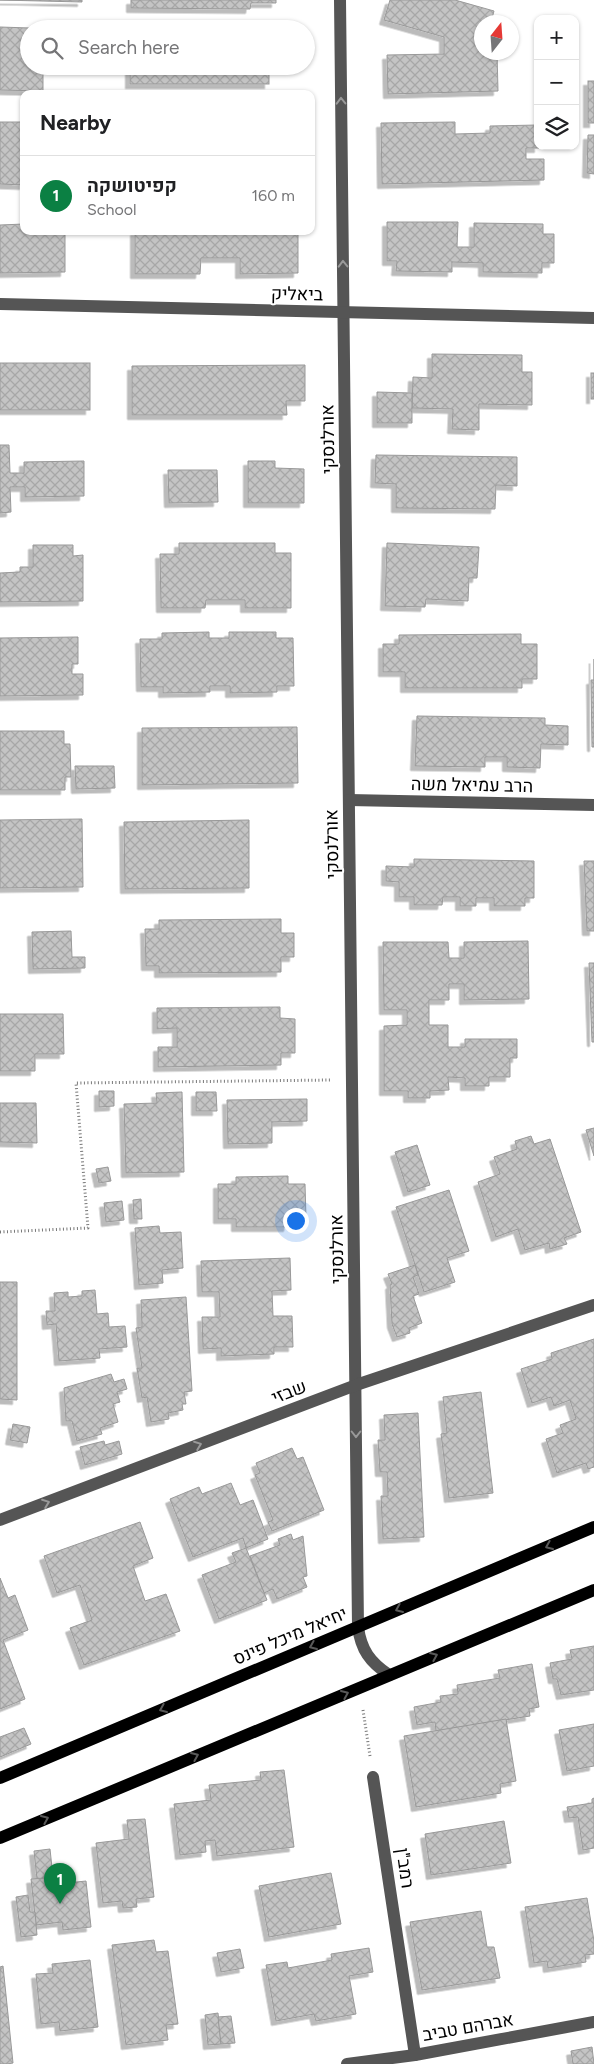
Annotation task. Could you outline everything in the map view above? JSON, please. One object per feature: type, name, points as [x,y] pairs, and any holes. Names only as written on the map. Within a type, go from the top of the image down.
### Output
[{"type":"main road","name":"יחיאל מיכל פינס","points":[[0,1778],[594,1527]]},
{"type":"main road","points":[[0,1838],[594,1590]]},
{"type":"street","name":"אורלנסקי","points":[[340,0],[358,1627],[364,1653],[371,1662],[390,1675]]},
{"type":"street","name":"ביאליק","points":[[0,304],[594,318]]},
{"type":"street","name":"הרב עמיאל משה","points":[[349,800],[594,806]]},
{"type":"street","name":"שבזי","points":[[0,1520],[356,1385],[594,1305]]},
{"type":"street","name":"רמב\"ן","points":[[374,1777],[415,2054]]},
{"type":"street","name":"אברהם טביב","points":[[347,2064],[415,2054],[594,2022]]},
{"type":"path","points":[[0,1232],[88,1228],[76,1083],[352,1079]]},
{"type":"path","points":[[360,1687],[374,1777]]},
{"type":"building","points":[[0,0],[82,0],[82,2]]},
{"type":"building","points":[[131,0],[276,0],[276,3],[251,3],[250,9],[131,8]]},
{"type":"building","points":[[390,0],[455,0],[494,11],[493,15],[474,15],[474,60],[497,60],[498,91],[388,94],[387,55],[444,54],[444,37],[384,20]]},
{"type":"building","points":[[0,27],[20,28],[20,75],[43,75],[43,90],[0,90]]},
{"type":"building","points":[[130,75],[269,75],[269,84],[130,84]]},
{"type":"building","points":[[588,81],[594,81],[594,123],[588,123]]},
{"type":"building","points":[[0,122],[20,122],[20,185],[0,184]]},
{"type":"building","points":[[455,122],[455,134],[490,133],[490,126],[534,125],[534,148],[526,148],[526,159],[544,159],[544,180],[382,184],[381,123]]},
{"type":"building","points":[[588,135],[594,135],[594,174],[587,173]]},
{"type":"building","points":[[387,222],[458,222],[457,247],[474,247],[474,223],[543,224],[543,234],[554,234],[554,263],[542,263],[542,273],[483,272],[483,263],[452,262],[452,272],[396,271],[397,261],[387,261]]},
{"type":"building","points":[[20,224],[20,235],[65,235],[65,272],[0,273],[0,225]]},
{"type":"building","points":[[135,235],[298,235],[298,273],[240,274],[240,258],[201,258],[200,274],[135,274]]},
{"type":"building","points":[[432,354],[522,355],[522,372],[532,372],[532,405],[479,404],[479,430],[452,429],[453,409],[412,408],[413,377],[432,378]]},
{"type":"building","points":[[0,363],[90,363],[90,410],[0,410]]},
{"type":"building","points":[[305,365],[305,401],[286,401],[287,415],[132,415],[132,366]]},
{"type":"building","points":[[591,373],[594,373],[594,399],[591,399]]},
{"type":"building","points":[[377,392],[412,393],[412,423],[377,423]]},
{"type":"building","points":[[0,445],[9,445],[10,473],[24,473],[24,462],[84,461],[84,496],[25,497],[25,487],[10,487],[11,512],[0,513]]},
{"type":"building","points":[[376,455],[517,457],[517,486],[496,485],[495,509],[396,508],[396,484],[375,483]]},
{"type":"building","points":[[248,461],[275,461],[275,468],[304,469],[304,503],[248,503]]},
{"type":"building","points":[[168,470],[217,470],[218,502],[169,503]]},
{"type":"building","points":[[179,543],[275,543],[275,553],[291,553],[291,608],[245,608],[245,600],[206,600],[205,608],[161,608],[160,554],[179,554]]},
{"type":"building","points":[[387,543],[479,547],[477,578],[469,578],[468,601],[426,599],[425,607],[385,606]]},
{"type":"building","points":[[33,545],[73,545],[73,556],[83,555],[83,601],[0,602],[0,573],[20,572],[20,567],[33,567]]},
{"type":"building","points":[[209,632],[209,638],[229,638],[229,632],[276,632],[276,638],[293,638],[294,686],[277,686],[277,692],[230,693],[230,686],[210,686],[210,692],[163,693],[163,687],[141,687],[140,639],[162,639],[162,633]]},
{"type":"building","points":[[521,634],[521,644],[537,644],[537,679],[522,679],[522,688],[405,688],[405,672],[383,672],[383,644],[399,644],[399,635]]},
{"type":"building","points":[[78,637],[78,664],[72,664],[72,674],[83,674],[83,695],[0,696],[0,638]]},
{"type":"building","points":[[591,680],[594,680],[594,747],[592,747]]},
{"type":"building","points":[[417,716],[545,718],[545,725],[568,726],[568,745],[541,744],[540,768],[507,767],[507,757],[485,757],[485,767],[415,766]]},
{"type":"building","points":[[297,727],[298,783],[142,785],[142,728]]},
{"type":"building","points":[[0,731],[64,731],[64,744],[70,744],[71,777],[65,777],[65,790],[0,790]]},
{"type":"building","points":[[75,766],[114,766],[115,788],[76,789]]},
{"type":"building","points":[[82,819],[83,887],[0,888],[0,820]]},
{"type":"building","points":[[249,820],[249,888],[125,889],[124,822]]},
{"type":"building","points":[[414,859],[534,861],[534,898],[525,898],[525,906],[494,906],[494,898],[476,898],[476,906],[460,906],[460,897],[443,897],[442,905],[414,905],[414,897],[399,897],[399,882],[386,881],[386,866],[414,867]]},
{"type":"building","points":[[584,861],[594,861],[594,931],[587,931]]},
{"type":"building","points":[[281,919],[281,933],[294,933],[294,957],[281,957],[281,972],[159,973],[159,966],[146,966],[145,929],[159,929],[159,920]]},
{"type":"building","points":[[71,931],[72,957],[85,957],[85,968],[33,969],[32,932]]},
{"type":"building","points":[[528,941],[529,999],[464,1000],[464,984],[449,984],[449,1000],[429,1000],[429,1025],[448,1025],[448,1047],[465,1047],[465,1039],[517,1039],[517,1058],[510,1058],[510,1077],[489,1077],[489,1086],[465,1086],[465,1078],[448,1077],[449,1090],[430,1091],[430,1098],[408,1098],[408,1091],[384,1091],[384,1026],[407,1025],[407,1010],[384,1010],[383,942],[448,942],[449,958],[464,958],[464,942]]},
{"type":"building","points":[[589,963],[594,963],[594,1042],[592,1042]]},
{"type":"building","points":[[280,1007],[280,1018],[295,1019],[295,1053],[281,1053],[281,1065],[158,1067],[158,1047],[177,1047],[177,1028],[157,1029],[157,1008]]},
{"type":"building","points":[[0,1014],[63,1014],[64,1054],[35,1054],[35,1071],[0,1071]]},
{"type":"building","points":[[99,1091],[114,1091],[114,1106],[99,1107]]},
{"type":"building","points":[[182,1092],[184,1172],[126,1173],[124,1104],[157,1103],[156,1093]]},
{"type":"building","points":[[196,1092],[216,1092],[217,1111],[196,1111]]},
{"type":"building","points":[[307,1099],[307,1121],[272,1122],[272,1143],[228,1144],[227,1100]]},
{"type":"building","points":[[0,1103],[36,1103],[37,1143],[0,1142]]},
{"type":"building","points":[[594,1128],[594,1156],[586,1130]]},
{"type":"building","points":[[531,1136],[534,1144],[550,1139],[581,1232],[564,1238],[567,1244],[550,1249],[549,1243],[525,1250],[518,1229],[496,1237],[478,1182],[500,1174],[494,1157],[517,1149],[515,1141]]},
{"type":"building","points":[[417,1145],[430,1185],[408,1192],[395,1152]]},
{"type":"building","points":[[108,1167],[111,1181],[99,1183],[96,1169]]},
{"type":"building","points":[[288,1176],[288,1184],[305,1184],[306,1218],[289,1219],[288,1227],[236,1227],[236,1219],[218,1219],[218,1184],[236,1184],[236,1177]]},
{"type":"building","points":[[449,1190],[469,1251],[447,1258],[455,1282],[424,1292],[396,1207]]},
{"type":"building","points":[[141,1199],[142,1219],[134,1219],[133,1200]]},
{"type":"building","points":[[122,1201],[124,1220],[106,1222],[104,1203]]},
{"type":"building","points":[[159,1226],[160,1233],[181,1232],[183,1268],[162,1270],[163,1283],[139,1285],[135,1228]]},
{"type":"building","points":[[290,1258],[291,1290],[272,1291],[273,1316],[292,1316],[293,1347],[274,1347],[274,1354],[221,1356],[221,1348],[203,1349],[202,1317],[220,1317],[219,1292],[202,1292],[201,1261]]},
{"type":"building","points":[[415,1265],[418,1275],[413,1277],[419,1294],[413,1296],[422,1323],[409,1328],[410,1333],[397,1337],[392,1324],[390,1285],[392,1284],[388,1274]]},
{"type":"building","points":[[0,1282],[17,1282],[17,1400],[0,1399]]},
{"type":"building","points":[[95,1290],[97,1314],[108,1313],[109,1327],[125,1326],[127,1347],[99,1349],[100,1358],[59,1361],[56,1324],[47,1325],[46,1311],[55,1311],[54,1293],[68,1292],[68,1297],[82,1296],[82,1291]]},
{"type":"building","points":[[186,1297],[192,1391],[184,1392],[186,1404],[182,1404],[183,1410],[168,1413],[169,1419],[151,1422],[147,1397],[142,1398],[137,1368],[142,1368],[136,1328],[142,1327],[141,1300]]},
{"type":"building","points":[[594,1339],[594,1467],[588,1469],[586,1463],[557,1473],[546,1439],[563,1433],[560,1425],[576,1419],[570,1400],[554,1406],[551,1397],[532,1403],[521,1369],[552,1359],[551,1353]]},
{"type":"building","points":[[111,1374],[114,1382],[124,1379],[127,1389],[117,1392],[120,1402],[113,1404],[118,1422],[100,1428],[102,1434],[77,1441],[72,1421],[66,1421],[64,1388]]},
{"type":"building","points":[[481,1392],[493,1493],[449,1498],[441,1434],[447,1433],[443,1397]]},
{"type":"building","points":[[418,1413],[424,1537],[383,1539],[381,1496],[388,1496],[387,1472],[380,1472],[378,1440],[385,1440],[384,1415]]},
{"type":"building","points":[[13,1424],[30,1427],[27,1443],[10,1440]]},
{"type":"building","points":[[104,1441],[105,1445],[119,1441],[122,1454],[85,1465],[80,1447]]},
{"type":"building","points":[[292,1448],[297,1459],[303,1457],[324,1510],[272,1531],[268,1522],[273,1520],[255,1475],[260,1473],[256,1463]]},
{"type":"building","points":[[231,1483],[240,1505],[253,1500],[268,1539],[246,1548],[243,1538],[193,1557],[170,1499],[199,1487],[202,1494]]},
{"type":"building","points":[[140,1522],[153,1558],[133,1566],[145,1601],[166,1594],[180,1631],[84,1665],[70,1628],[92,1620],[80,1585],[57,1593],[44,1556]]},
{"type":"building","points":[[291,1534],[293,1540],[303,1536],[307,1576],[303,1577],[307,1587],[277,1599],[273,1589],[264,1593],[250,1556],[280,1545],[278,1539]]},
{"type":"building","points":[[246,1548],[267,1600],[219,1619],[202,1575],[236,1562],[232,1553]]},
{"type":"building","points":[[0,1578],[8,1598],[15,1595],[28,1630],[3,1640],[25,1699],[0,1709]]},
{"type":"building","points":[[594,1646],[594,1690],[561,1695],[557,1679],[553,1679],[550,1663],[572,1659],[570,1650]]},
{"type":"building","points":[[532,1664],[539,1707],[529,1709],[530,1716],[436,1731],[435,1722],[417,1725],[414,1707],[441,1702],[440,1696],[458,1694],[457,1685],[500,1678],[498,1670]]},
{"type":"building","points":[[506,1719],[516,1781],[500,1784],[501,1793],[416,1807],[404,1736]]},
{"type":"building","points":[[594,1724],[594,1766],[567,1771],[559,1730]]},
{"type":"building","points":[[24,1728],[31,1744],[0,1757],[0,1737]]},
{"type":"building","points":[[284,1770],[294,1847],[217,1856],[215,1840],[205,1841],[206,1852],[180,1855],[174,1804],[211,1800],[209,1785],[261,1780],[260,1772]]},
{"type":"building","points":[[594,1798],[594,1848],[583,1850],[578,1817],[569,1818],[567,1807],[592,1803]]},
{"type":"building","points":[[145,1819],[154,1897],[136,1899],[137,1907],[123,1908],[122,1901],[103,1903],[96,1843],[129,1839],[127,1820]]},
{"type":"building","points":[[504,1821],[511,1863],[431,1875],[425,1834]]},
{"type":"building","points":[[50,1849],[53,1877],[37,1879],[34,1851]]},
{"type":"building","points":[[331,1873],[341,1924],[269,1937],[259,1886]]},
{"type":"building","points":[[58,1877],[58,1884],[86,1881],[91,1927],[63,1930],[62,1922],[36,1925],[31,1879]]},
{"type":"building","points":[[28,1895],[30,1912],[35,1912],[37,1935],[21,1937],[16,1897]]},
{"type":"building","points":[[587,1898],[594,1941],[594,1954],[585,1955],[586,1962],[548,1968],[547,1961],[534,1963],[525,1907]]},
{"type":"building","points":[[481,1911],[487,1947],[494,1947],[500,1978],[422,1990],[410,1922]]},
{"type":"building","points":[[154,1940],[156,1952],[168,1951],[178,2024],[166,2025],[168,2040],[126,2045],[112,1945]]},
{"type":"building","points":[[369,1948],[373,1972],[349,1976],[356,2014],[316,2021],[314,2014],[276,2021],[266,1965],[287,1962],[288,1968],[332,1960],[331,1954]]},
{"type":"building","points":[[240,1949],[244,1968],[221,1972],[217,1953]]},
{"type":"building","points":[[90,1960],[98,2027],[60,2031],[59,2022],[41,2024],[36,1974],[53,1973],[52,1964]]},
{"type":"building","points":[[3,1966],[13,2063],[7,2064],[0,2064],[0,1967]]},
{"type":"building","points":[[218,2013],[221,2044],[208,2045],[205,2015]]},
{"type":"building","points":[[231,2016],[235,2043],[221,2044],[218,2017]]},
{"type":"building","points":[[592,2047],[594,2064],[573,2064],[571,2051]]},
{"type":"place","name":"קפיטושקה","points":[[60,1904]]}]
